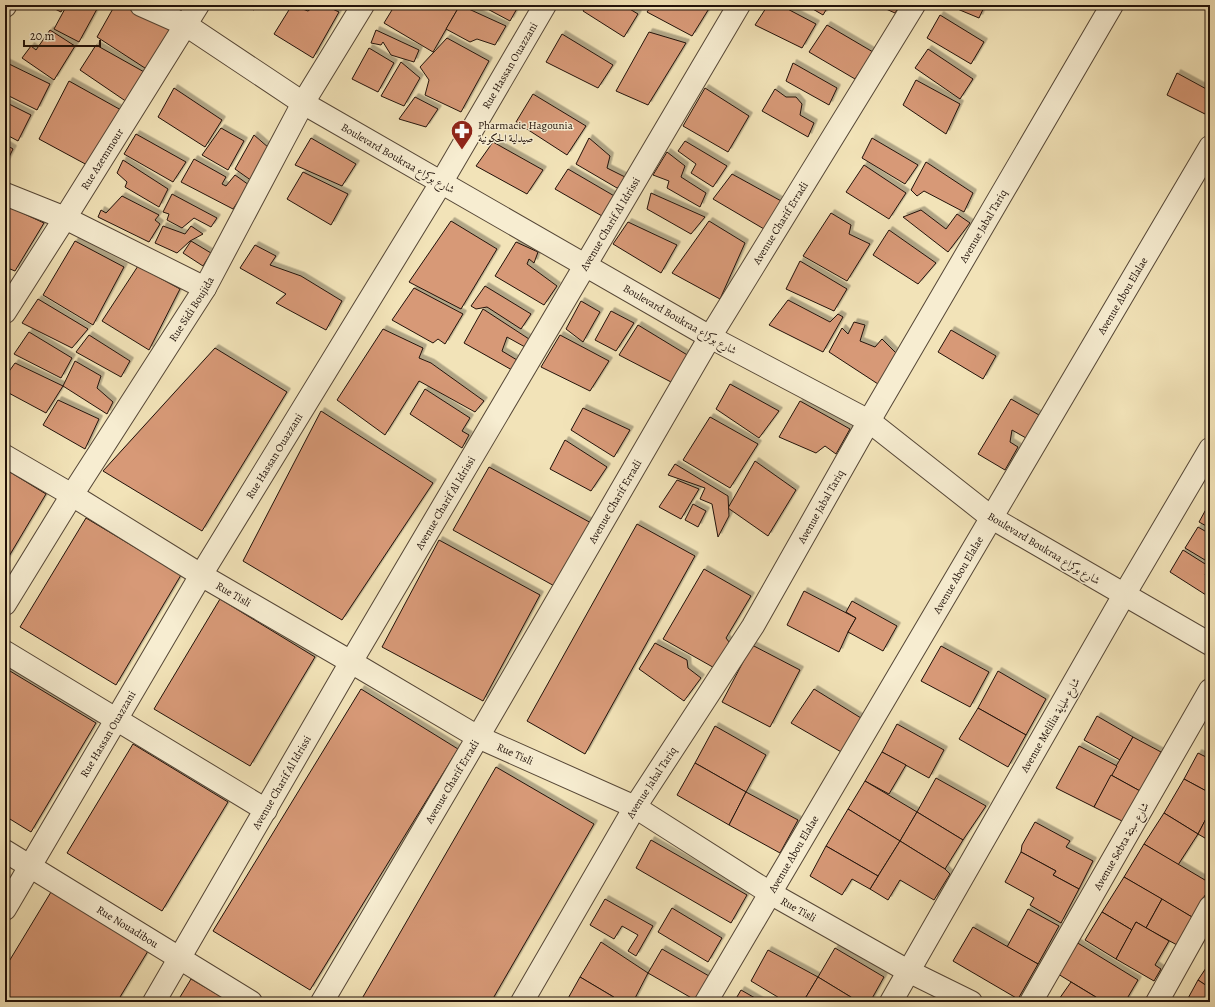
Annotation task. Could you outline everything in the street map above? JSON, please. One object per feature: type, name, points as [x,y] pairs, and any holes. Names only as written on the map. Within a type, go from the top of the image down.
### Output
[{"type":"street","name":"Boulevard Boukraa شارع بوكراع","points":[[141,5],[186,25],[304,103],[710,337],[869,421],[992,518],[1210,644]]},
{"type":"street","name":"Rue Azemmour","points":[[5,312],[198,5]]},
{"type":"street","name":"Rue Sidi Boujida","points":[[5,604],[72,495],[205,288],[304,103],[363,5]]},
{"type":"street","name":"Rue Hassan Ouazzani","points":[[5,909],[201,575],[441,183],[545,5]]},
{"type":"street","name":"Avenue Charif Al Idrissi","points":[[154,1002],[351,662],[739,5]]},
{"type":"street","name":"Avenue Charif Erradi","points":[[322,1002],[710,337],[914,5]]},
{"type":"street","name":"Avenue Jabal Tariq","points":[[522,1002],[635,807],[753,626],[869,421],[1112,5]]},
{"type":"street","name":"Avenue Abou Elalae","points":[[706,1002],[1210,147]]},
{"type":"street","points":[[5,194],[65,218],[205,288]]},
{"type":"street","name":"Avenue Melilia شارع ملياية","points":[[891,1002],[1124,595],[1210,449]]},
{"type":"street","name":"Rue Tisli","points":[[5,456],[72,495],[201,575],[478,737],[635,807],[770,893],[908,971],[971,1002]]},
{"type":"street","points":[[5,652],[266,810]]},
{"type":"street","name":"Avenue Sebta شارع سبتة","points":[[1031,1002],[1210,690]]},
{"type":"street","name":"Rue Nouadibou","points":[[5,851],[251,1002]]},
{"type":"street","points":[[1157,1002],[1210,907]]},
{"type":"building","points":[[52,5],[65,5],[61,12],[51,7]]},
{"type":"building","points":[[67,5],[90,5],[97,9],[79,42],[54,29]]},
{"type":"building","points":[[115,5],[127,5],[172,30],[148,70],[97,37]]},
{"type":"building","points":[[244,5],[256,5],[254,10]]},
{"type":"building","points":[[292,5],[308,11],[316,5],[324,5],[339,12],[313,58],[274,34]]},
{"type":"building","points":[[395,5],[460,5],[433,52],[384,23]]},
{"type":"building","points":[[460,5],[506,26],[495,45],[477,39],[470,42],[446,29]]},
{"type":"building","points":[[480,5],[519,5],[510,21]]},
{"type":"building","points":[[587,5],[623,5],[638,14],[624,37],[583,11]]},
{"type":"building","points":[[652,5],[706,5],[710,7],[692,36],[647,12]]},
{"type":"building","points":[[768,5],[780,5],[816,24],[802,48],[755,25]]},
{"type":"building","points":[[806,5],[829,5],[823,15]]},
{"type":"building","points":[[877,5],[900,5],[895,13]]},
{"type":"building","points":[[957,5],[985,5],[979,18],[955,8]]},
{"type":"building","points":[[940,15],[984,42],[971,64],[927,38]]},
{"type":"building","points":[[827,25],[873,52],[855,79],[809,52]]},
{"type":"building","points":[[50,30],[75,46],[54,80],[22,58],[31,46],[36,50]]},
{"type":"building","points":[[376,30],[419,50],[414,62],[391,55],[383,42],[381,45],[371,43]]},
{"type":"building","points":[[649,32],[686,43],[648,105],[616,91]]},
{"type":"building","points":[[562,34],[613,65],[598,88],[546,62]]},
{"type":"building","points":[[447,38],[489,61],[461,112],[425,95],[429,80],[420,67]]},
{"type":"building","points":[[96,45],[146,73],[127,102],[80,70]]},
{"type":"building","points":[[369,48],[394,63],[378,92],[352,79]]},
{"type":"building","points":[[928,49],[973,79],[960,99],[915,68]]},
{"type":"building","points":[[5,62],[50,84],[37,110],[5,94]]},
{"type":"building","points":[[401,62],[420,78],[404,106],[381,96]]},
{"type":"building","points":[[793,63],[837,88],[829,105],[786,81]]},
{"type":"building","points":[[1177,73],[1210,91],[1210,105],[1205,114],[1167,95]]},
{"type":"building","points":[[916,80],[960,104],[946,134],[903,105]]},
{"type":"building","points":[[69,81],[121,110],[89,166],[39,139]]},
{"type":"building","points":[[174,88],[222,120],[205,147],[158,117]]},
{"type":"building","points":[[705,88],[749,116],[728,152],[683,126]]},
{"type":"building","points":[[775,89],[786,97],[796,97],[802,104],[800,115],[814,123],[808,137],[762,111]]},
{"type":"building","points":[[533,94],[586,126],[567,155],[516,122]]},
{"type":"building","points":[[415,97],[438,109],[426,127],[399,119]]},
{"type":"building","points":[[5,102],[31,115],[18,141],[5,134]]},
{"type":"building","points":[[221,128],[244,141],[228,170],[202,155]]},
{"type":"building","points":[[136,134],[186,162],[173,182],[124,154]]},
{"type":"building","points":[[254,135],[269,148],[252,181],[235,169]]},
{"type":"building","points":[[311,138],[356,164],[342,186],[295,165]]},
{"type":"building","points":[[589,138],[610,156],[607,168],[627,178],[617,188],[576,164]]},
{"type":"building","points":[[872,138],[918,165],[905,184],[862,158]]},
{"type":"building","points":[[685,141],[727,166],[713,187],[691,173],[696,164],[678,151]]},
{"type":"building","points":[[493,142],[543,170],[527,194],[476,166]]},
{"type":"building","points":[[5,144],[13,149],[5,165]]},
{"type":"building","points":[[667,152],[685,166],[681,177],[706,193],[700,207],[667,188],[669,181],[653,175]]},
{"type":"building","points":[[194,159],[226,177],[222,184],[226,186],[235,175],[249,185],[233,209],[181,182]]},
{"type":"building","points":[[123,160],[168,189],[159,207],[125,187],[127,182],[117,173]]},
{"type":"building","points":[[926,162],[973,193],[964,212],[924,191],[917,196],[911,190]]},
{"type":"building","points":[[864,165],[906,193],[889,219],[846,192]]},
{"type":"building","points":[[568,169],[616,197],[602,216],[555,189]]},
{"type":"building","points":[[303,172],[348,194],[331,225],[287,199]]},
{"type":"building","points":[[732,174],[783,202],[764,229],[713,199]]},
{"type":"building","points":[[651,193],[705,217],[691,234],[647,209]]},
{"type":"building","points":[[172,194],[217,218],[211,227],[194,218],[182,228],[167,220],[169,214],[163,212]]},
{"type":"building","points":[[122,196],[159,215],[155,220],[160,224],[149,242],[98,217],[101,210],[106,213]]},
{"type":"building","points":[[5,205],[44,223],[15,271],[5,267]]},
{"type":"building","points":[[921,210],[946,229],[957,214],[970,223],[948,252],[903,217]]},
{"type":"building","points":[[831,213],[851,225],[849,234],[870,244],[847,281],[803,256]]},
{"type":"building","points":[[451,221],[497,249],[461,309],[409,282]]},
{"type":"building","points":[[709,221],[745,243],[720,299],[672,273]]},
{"type":"building","points":[[628,222],[677,245],[661,273],[613,244]]},
{"type":"building","points":[[163,226],[185,234],[191,226],[203,234],[190,241],[177,253],[155,243]]},
{"type":"building","points":[[889,230],[936,263],[918,284],[873,255]]},
{"type":"building","points":[[75,241],[124,267],[93,325],[43,295]]},
{"type":"building","points":[[191,241],[211,253],[203,266],[183,253]]},
{"type":"building","points":[[516,242],[538,252],[534,263],[529,259],[527,264],[557,286],[544,305],[495,276]]},
{"type":"building","points":[[255,245],[276,256],[270,265],[301,276],[342,301],[326,330],[276,303],[286,294],[240,268]]},
{"type":"building","points":[[800,261],[847,289],[834,311],[786,289]]},
{"type":"building","points":[[138,266],[180,289],[149,350],[102,321]]},
{"type":"building","points":[[485,286],[531,314],[521,329],[487,307],[476,309],[471,306]]},
{"type":"building","points":[[414,288],[463,314],[445,344],[438,339],[433,343],[392,320]]},
{"type":"building","points":[[38,299],[88,329],[72,348],[22,323]]},
{"type":"building","points":[[788,300],[830,322],[838,314],[843,317],[823,352],[769,325]]},
{"type":"building","points":[[581,301],[600,312],[583,342],[566,329]]},
{"type":"building","points":[[483,309],[529,339],[525,347],[507,337],[502,351],[517,360],[512,370],[464,343]]},
{"type":"building","points":[[611,311],[634,323],[616,351],[595,340]]},
{"type":"building","points":[[854,322],[865,325],[860,341],[875,347],[882,339],[897,354],[878,384],[829,352],[842,328],[848,334]]},
{"type":"building","points":[[638,325],[689,356],[671,382],[619,355]]},
{"type":"building","points":[[383,329],[423,348],[419,358],[431,363],[484,401],[475,412],[419,381],[385,435],[337,400]]},
{"type":"building","points":[[951,330],[996,356],[983,379],[938,352]]},
{"type":"building","points":[[29,332],[72,358],[61,378],[14,354]]},
{"type":"building","points":[[89,335],[130,361],[121,377],[76,352]]},
{"type":"building","points":[[560,335],[609,361],[590,391],[541,367]]},
{"type":"building","points":[[215,348],[287,392],[202,531],[103,471]]},
{"type":"building","points":[[75,361],[101,376],[97,388],[113,402],[107,414],[63,386]]},
{"type":"building","points":[[15,363],[63,386],[46,413],[5,391],[5,377]]},
{"type":"building","points":[[730,384],[779,411],[759,438],[716,409]]},
{"type":"building","points":[[425,389],[470,418],[462,431],[469,435],[462,448],[410,414]]},
{"type":"building","points":[[1011,399],[1039,415],[1026,438],[1012,430],[1010,442],[1018,447],[1005,470],[978,454]]},
{"type":"building","points":[[58,400],[99,419],[85,449],[43,425]]},
{"type":"building","points":[[800,401],[850,429],[836,454],[825,446],[816,453],[779,437]]},
{"type":"building","points":[[583,408],[630,430],[614,457],[571,430]]},
{"type":"building","points":[[321,411],[433,483],[342,620],[243,561]]},
{"type":"building","points":[[710,417],[758,444],[730,488],[683,460]]},
{"type":"building","points":[[565,440],[607,467],[591,491],[550,469]]},
{"type":"building","points":[[755,461],[796,490],[768,536],[728,508]]},
{"type":"building","points":[[675,464],[728,496],[729,516],[718,537],[712,504],[700,499],[705,488],[668,475]]},
{"type":"building","points":[[489,467],[593,524],[558,588],[453,530]]},
{"type":"building","points":[[5,469],[46,494],[5,563]]},
{"type":"building","points":[[677,480],[699,489],[681,519],[659,507]]},
{"type":"building","points":[[1210,502],[1210,528],[1199,522]]},
{"type":"building","points":[[693,504],[706,511],[698,527],[685,520]]},
{"type":"building","points":[[86,518],[181,575],[116,685],[20,627]]},
{"type":"building","points":[[637,524],[695,556],[585,754],[527,721]]},
{"type":"building","points":[[1198,527],[1210,534],[1210,563],[1185,548]]},
{"type":"building","points":[[439,540],[540,595],[483,701],[382,647]]},
{"type":"building","points":[[1183,550],[1210,567],[1205,575],[1210,578],[1210,589],[1206,595],[1170,572]]},
{"type":"building","points":[[704,569],[751,596],[726,638],[732,646],[718,670],[663,639]]},
{"type":"building","points":[[804,591],[856,618],[839,652],[787,625]]},
{"type":"building","points":[[220,599],[315,657],[250,766],[154,709]]},
{"type":"building","points":[[852,601],[897,626],[883,651],[848,632],[856,618],[846,612]]},
{"type":"building","points":[[655,643],[687,660],[688,668],[701,678],[684,701],[639,669]]},
{"type":"building","points":[[752,645],[800,670],[770,727],[722,702]]},
{"type":"building","points":[[941,646],[989,672],[970,707],[921,681]]},
{"type":"building","points":[[5,668],[96,723],[31,832],[5,816]]},
{"type":"building","points":[[998,671],[1046,699],[1026,735],[978,708]]},
{"type":"building","points":[[361,689],[458,749],[310,990],[213,931]]},
{"type":"building","points":[[814,689],[861,718],[843,753],[791,723]]},
{"type":"building","points":[[978,708],[1026,735],[1008,767],[959,739]]},
{"type":"building","points":[[1097,716],[1133,737],[1120,760],[1084,740]]},
{"type":"building","points":[[897,724],[944,750],[929,778],[882,752]]},
{"type":"building","points":[[715,726],[766,755],[746,792],[695,763]]},
{"type":"building","points":[[1133,737],[1161,752],[1140,791],[1111,775]]},
{"type":"building","points":[[133,744],[228,802],[162,911],[67,853]]},
{"type":"building","points":[[1079,746],[1117,766],[1094,807],[1056,788]]},
{"type":"building","points":[[882,752],[906,765],[889,794],[865,781]]},
{"type":"building","points":[[1198,753],[1210,759],[1210,793],[1184,779]]},
{"type":"building","points":[[695,763],[746,792],[729,825],[677,795]]},
{"type":"building","points":[[496,767],[594,824],[491,1002],[360,1002]]},
{"type":"building","points":[[1111,775],[1140,791],[1124,822],[1094,807]]},
{"type":"building","points":[[936,778],[986,806],[963,840],[917,812]]},
{"type":"building","points":[[1184,779],[1210,793],[1210,811],[1198,834],[1164,813]]},
{"type":"building","points":[[865,781],[917,812],[900,841],[848,809]]},
{"type":"building","points":[[746,792],[798,820],[780,853],[729,825]]},
{"type":"building","points":[[848,809],[900,841],[878,876],[826,846]]},
{"type":"building","points":[[1210,811],[1210,841],[1198,834]]},
{"type":"building","points":[[917,812],[963,840],[945,869],[900,841]]},
{"type":"building","points":[[1164,813],[1198,834],[1178,865],[1144,844]]},
{"type":"building","points":[[1035,822],[1070,841],[1066,847],[1093,861],[1079,889],[1053,875],[1056,871],[1021,852],[1022,845]]},
{"type":"building","points":[[651,840],[747,895],[731,923],[636,868]]},
{"type":"building","points":[[900,841],[945,869],[950,874],[934,900],[900,880],[888,900],[870,889]]},
{"type":"building","points":[[1144,844],[1210,883],[1210,887],[1192,917],[1124,877]]},
{"type":"building","points":[[826,846],[878,876],[870,889],[852,879],[842,895],[810,876]]},
{"type":"building","points":[[1021,852],[1056,871],[1053,875],[1079,889],[1061,923],[1030,905],[1034,898],[1005,882]]},
{"type":"building","points":[[1124,877],[1162,899],[1146,928],[1136,922],[1132,930],[1102,912]]},
{"type":"building","points":[[51,892],[148,951],[117,1002],[5,1002],[5,968]]},
{"type":"building","points":[[605,899],[653,926],[636,956],[628,951],[638,935],[622,926],[614,939],[590,925]]},
{"type":"building","points":[[1162,899],[1192,917],[1177,945],[1146,928]]},
{"type":"building","points":[[672,908],[722,938],[708,962],[658,932]]},
{"type":"building","points":[[1028,909],[1059,926],[1038,964],[1007,947]]},
{"type":"building","points":[[1102,912],[1132,930],[1116,959],[1085,940]]},
{"type":"building","points":[[1136,922],[1169,941],[1155,965],[1161,969],[1154,981],[1116,959]]},
{"type":"building","points":[[973,927],[1038,964],[1018,999],[953,961]]},
{"type":"building","points":[[601,942],[648,973],[633,1002],[622,1002],[580,977]]},
{"type":"building","points":[[1076,942],[1138,980],[1125,1002],[1104,1002],[1058,974]]},
{"type":"building","points":[[835,948],[884,977],[870,1002],[859,1002],[818,977]]},
{"type":"building","points":[[662,949],[709,976],[695,1000],[648,973]]},
{"type":"building","points":[[768,950],[818,977],[803,1002],[786,1002],[751,981]]},
{"type":"building","points":[[1210,962],[1210,988],[1198,980]]},
{"type":"building","points":[[580,977],[622,1002],[566,1002]]},
{"type":"building","points":[[818,977],[859,1002],[803,1002]]},
{"type":"building","points":[[191,979],[230,1002],[177,1002]]},
{"type":"building","points":[[1198,980],[1210,988],[1210,1002],[1186,1002]]},
{"type":"building","points":[[1071,982],[1104,1002],[1057,1002]]},
{"type":"building","points":[[741,990],[762,1002],[734,1002]]},
{"type":"place","name":"Pharmacie Hagounia صيدلية الحكونية","points":[[462,150]]}]
